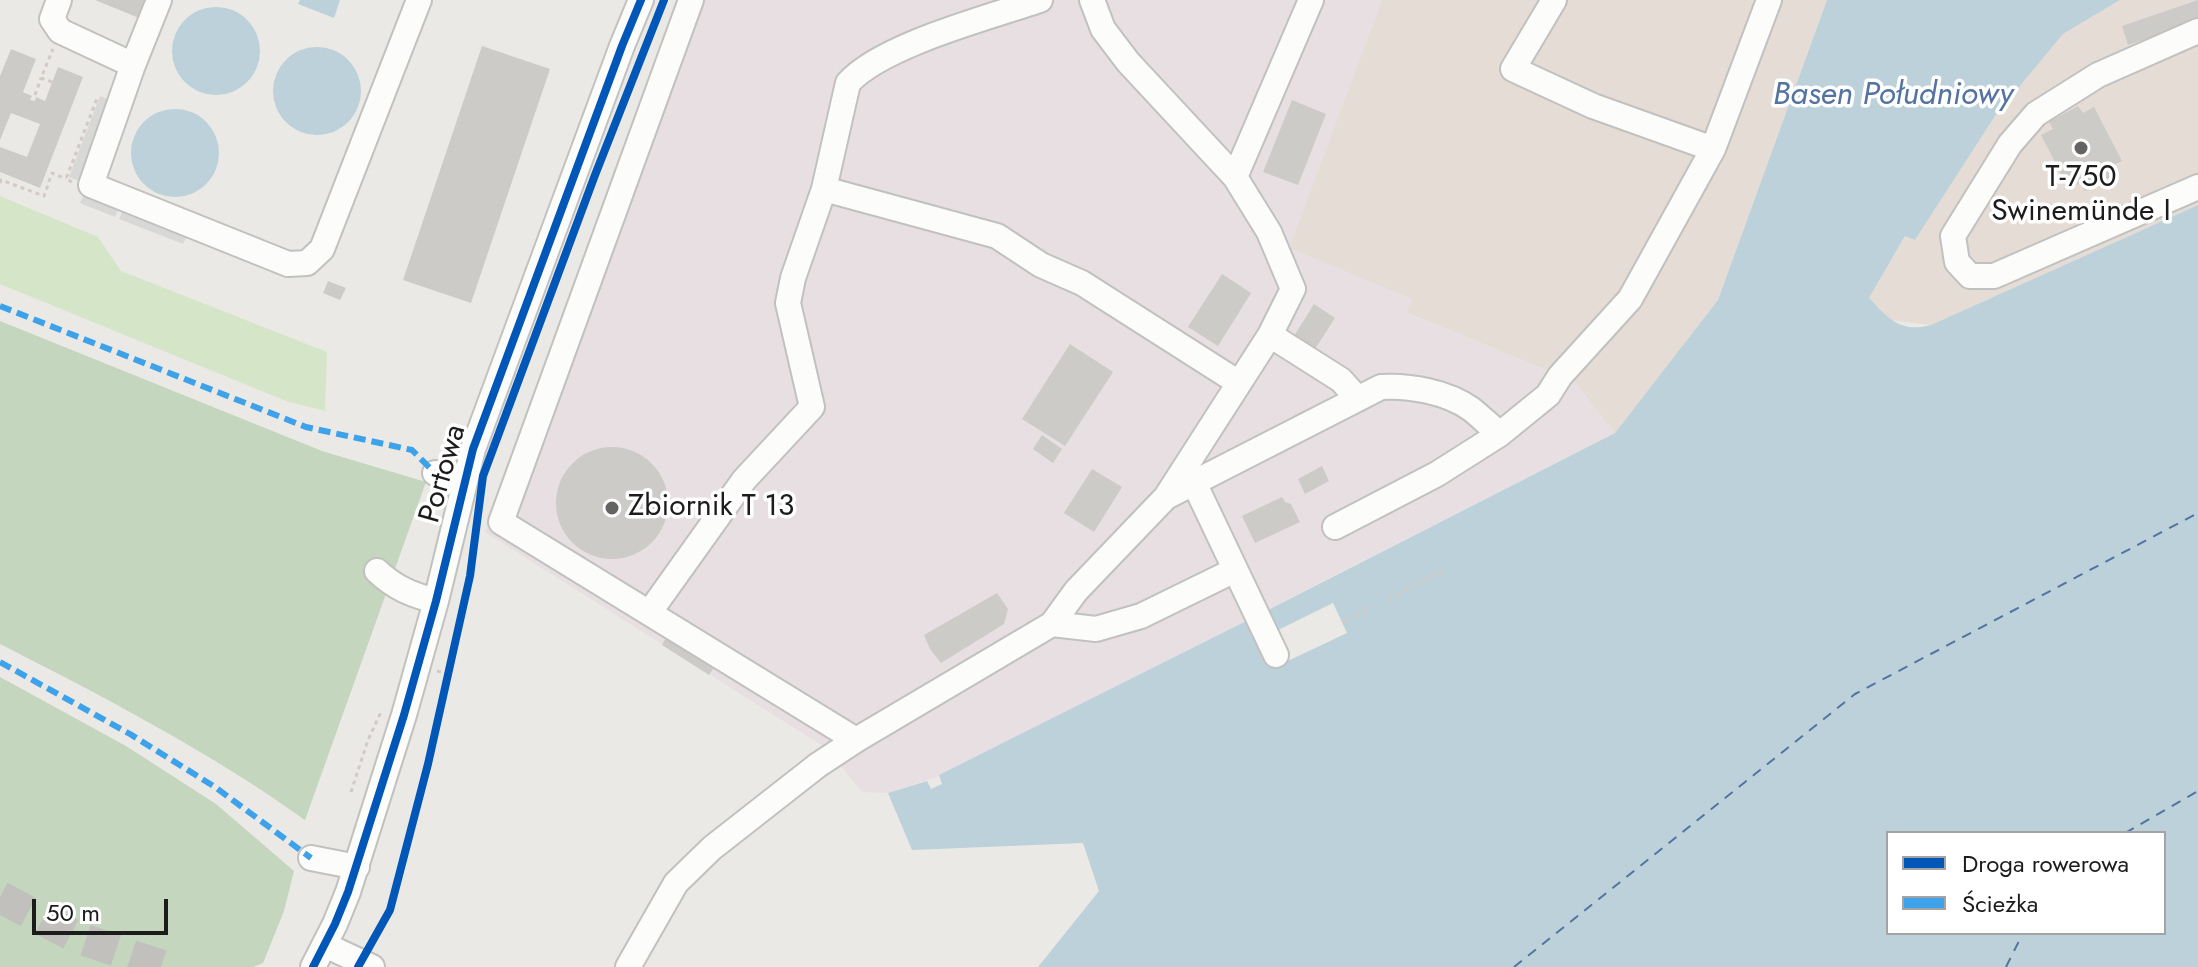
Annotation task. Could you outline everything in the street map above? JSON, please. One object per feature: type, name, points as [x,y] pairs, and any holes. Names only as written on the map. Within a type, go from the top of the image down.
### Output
[{"type":"street","points":[[59,0],[52,19],[60,31],[133,65]]},
{"type":"street","points":[[159,0],[91,185],[288,264],[307,263],[322,249],[419,0]]},
{"type":"street","name":"Portowa","points":[[313,967],[357,867],[436,601],[473,449],[641,0]]},
{"type":"street","points":[[691,0],[501,522],[856,740]]},
{"type":"street","points":[[649,613],[744,480],[812,407],[788,303],[793,278],[824,189],[848,83],[873,61],[931,37],[1040,0]]},
{"type":"street","points":[[628,967],[676,883],[712,848],[818,765],[1052,624],[1076,591],[1190,474],[1293,289],[1269,232],[1235,177],[1128,62],[1103,29],[1092,0]]},
{"type":"street","points":[[1235,177],[1311,0]]},
{"type":"street","points":[[1554,0],[1513,69],[1593,106],[1713,149]]},
{"type":"street","points":[[1335,527],[1437,474],[1500,434],[1548,395],[1560,376],[1630,299],[1713,149],[1769,0]]},
{"type":"street","points":[[2198,31],[2098,75],[2036,114],[2010,144],[1953,236],[1957,262],[1970,276],[1994,276],[2198,187]]},
{"type":"street","points":[[824,189],[997,236],[1041,265],[1082,283],[1239,383]]},
{"type":"street","points":[[1270,335],[1341,380],[1358,399]]},
{"type":"street","points":[[1190,474],[1381,387],[1431,392],[1469,407],[1500,434]]},
{"type":"street","points":[[435,473],[462,486]]},
{"type":"street","points":[[1190,474],[1276,655]]},
{"type":"street","points":[[1052,624],[1096,629],[1141,616],[1235,570]]},
{"type":"street","points":[[377,571],[393,586],[436,601]]},
{"type":"street","points":[[311,858],[357,867]]},
{"type":"street","points":[[325,945],[372,967]]},
{"type":"path","points":[[35,95],[50,57]]},
{"type":"path","points":[[41,78],[52,82]]},
{"type":"path","points":[[0,183],[1,180],[44,196],[52,173],[66,179]]},
{"type":"path","points":[[1389,598],[1445,570]]},
{"type":"path","points":[[1342,622],[1372,607]]},
{"type":"shaded area","points":[[681,0],[1382,0],[1289,248],[1412,299],[1408,314],[1574,381],[1615,433],[939,776],[888,793],[862,792],[826,748],[485,532]]},
{"type":"shaded area","points":[[1382,0],[1827,0],[1718,300],[1615,433],[1574,381],[1407,313],[1412,299],[1289,248]]},
{"type":"shaded area","points":[[2120,0],[2198,0],[2198,205],[1931,325],[1890,320],[1869,298],[1906,235],[1915,240],[1995,116],[2063,34]]},
{"type":"shaded area","points":[[100,96],[113,101],[81,182],[69,177]]},
{"type":"shaded area","points":[[86,190],[120,205],[115,217],[80,203]]},
{"type":"shaded area","points":[[124,207],[188,232],[183,244],[119,219]]},
{"type":"green space","points":[[0,196],[98,237],[121,271],[327,352],[325,411],[286,401],[0,284]]},
{"type":"green space","points":[[0,321],[322,451],[426,482],[305,820],[194,748],[0,644]]},
{"type":"green space","points":[[0,677],[126,746],[216,804],[294,871],[284,911],[263,963],[253,967],[0,967]]},
{"type":"water","points":[[300,0],[340,0],[334,18],[298,4]]},
{"type":"water","name":"Basen Południowy","points":[[1827,0],[2120,0],[2063,34],[1995,116],[1915,240],[1905,236],[1869,298],[1889,318],[1903,326],[1931,325],[2198,205],[2198,967],[1038,967],[1099,891],[1083,843],[912,850],[888,793],[927,781],[931,789],[942,784],[939,775],[1248,620],[1273,668],[1347,633],[1333,603],[1276,631],[1266,611],[1615,433],[1718,300]]},
{"type":"water","points":[[207,7],[225,7],[241,14],[253,26],[260,42],[260,60],[253,76],[241,88],[225,95],[207,95],[191,88],[179,76],[172,60],[172,42],[179,26],[191,14]]},
{"type":"water","points":[[308,47],[326,47],[342,54],[354,66],[361,82],[361,100],[354,116],[342,128],[326,135],[308,135],[292,128],[280,116],[273,100],[273,82],[280,66],[292,54]]},
{"type":"water","points":[[166,109],[184,109],[200,116],[212,128],[219,144],[219,162],[212,178],[200,190],[184,197],[166,197],[150,190],[138,178],[131,162],[131,144],[138,128],[150,116]]},
{"type":"building","points":[[95,0],[146,0],[139,18]]},
{"type":"building","points":[[2198,0],[2198,22],[2128,45],[2122,26]]},
{"type":"building","points":[[482,46],[550,69],[471,303],[403,280]]},
{"type":"building","points":[[11,49],[36,59],[23,92],[32,96],[30,100],[35,101],[36,97],[45,101],[58,67],[83,77],[40,188],[0,172],[0,147],[27,157],[40,124],[11,113],[0,140],[0,76]]},
{"type":"building","points":[[1292,100],[1326,114],[1298,185],[1263,172]]},
{"type":"building","name":"T-750 Swinemünde I","points":[[2078,106],[2083,113],[2094,107],[2122,161],[2111,166],[2115,175],[2085,191],[2080,183],[2069,189],[2041,135],[2053,129],[2049,122]]},
{"type":"building","points":[[1222,274],[1251,293],[1218,346],[1188,327]]},
{"type":"building","points":[[328,281],[346,288],[340,300],[323,293]]},
{"type":"building","points":[[1314,304],[1335,318],[1315,349],[1294,336]]},
{"type":"building","points":[[1070,344],[1113,372],[1065,446],[1022,419]]},
{"type":"building","points":[[1042,435],[1062,449],[1053,463],[1033,449]]},
{"type":"building","name":"Zbiornik T 13","points":[[612,447],[633,451],[652,463],[664,482],[668,503],[664,524],[652,543],[633,555],[612,559],[591,555],[572,543],[560,524],[556,503],[560,482],[572,463],[591,451]]},
{"type":"building","points":[[1322,466],[1329,481],[1305,494],[1298,479]]},
{"type":"building","points":[[1092,469],[1122,487],[1094,532],[1064,513]]},
{"type":"building","points":[[1282,497],[1291,504],[1300,522],[1255,543],[1242,516]]},
{"type":"building","points":[[997,593],[1008,609],[1004,624],[941,663],[924,635]]},
{"type":"building","points":[[667,636],[715,666],[709,675],[662,645]]},
{"type":"ferry route","points":[[1514,967],[1855,694],[2198,513]]},
{"type":"ferry route","points":[[2128,831],[2198,791]]},
{"type":"ferry route","points":[[2006,967],[2022,935]]},
{"type":"tunnel","points":[[0,897],[76,937],[165,967]]},
{"type":"marked path","points":[[0,306],[306,427],[412,450],[435,473]]},
{"type":"marked path","points":[[0,662],[130,734],[215,787],[311,858]]},
{"type":"cycle path","points":[[313,967],[348,892],[404,715],[473,449],[641,0]]},
{"type":"cycle path","points":[[358,967],[390,910],[428,764],[470,576],[483,476],[664,0]]},
{"type":"place","name":"T-750 Swinemünde I","points":[[2081,148]]},
{"type":"place","name":"Zbiornik T 13","points":[[612,508]]}]
